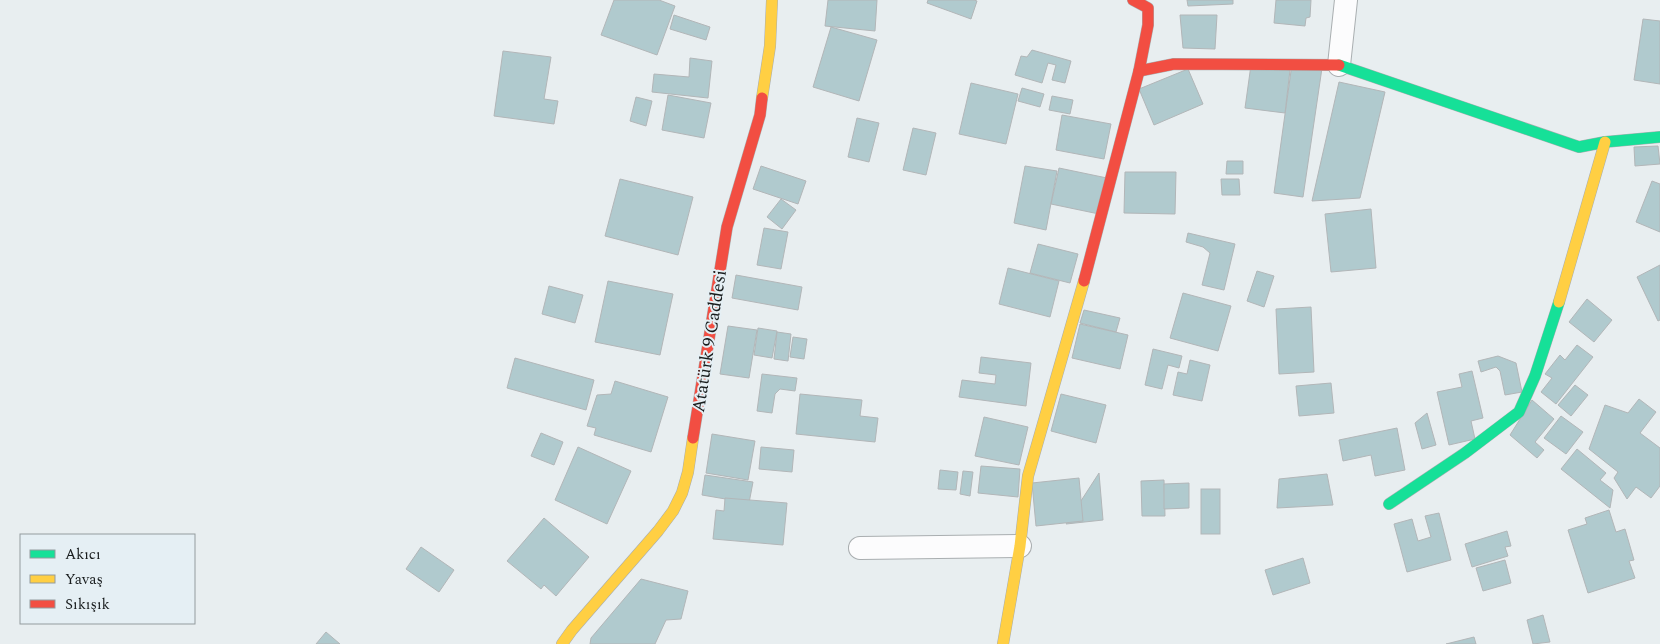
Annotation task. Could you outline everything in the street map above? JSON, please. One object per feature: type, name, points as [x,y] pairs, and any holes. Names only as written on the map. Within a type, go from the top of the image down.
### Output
[{"type":"street","name":"Atatürk 9 Caddesi","points":[[562,644],[577,624],[658,531],[673,511],[682,493],[688,472],[727,227],[760,115],[770,46],[772,0]]},
{"type":"street","points":[[1339,65],[1346,0]]},
{"type":"street","points":[[1003,644],[1020,546],[1028,476],[1093,249],[1139,71],[1148,25],[1144,3]]},
{"type":"street","points":[[1139,71],[1174,64],[1339,65],[1579,147],[1605,142],[1660,137]]},
{"type":"street","points":[[1389,504],[1466,453],[1518,412],[1536,376],[1566,280],[1605,142]]},
{"type":"street","points":[[860,548],[1020,546]]},
{"type":"building","points":[[614,0],[659,0],[675,6],[657,55],[601,35]]},
{"type":"building","points":[[828,0],[877,0],[875,31],[825,26]]},
{"type":"building","points":[[928,0],[977,1],[971,19],[927,3]]},
{"type":"building","points":[[1187,0],[1233,0],[1233,4],[1188,6]]},
{"type":"building","points":[[1276,0],[1311,0],[1310,17],[1306,18],[1305,26],[1274,23]]},
{"type":"building","points":[[674,15],[710,27],[706,40],[670,29]]},
{"type":"building","points":[[1180,15],[1217,15],[1215,49],[1183,48]]},
{"type":"building","points":[[1643,19],[1660,21],[1660,84],[1634,80]]},
{"type":"building","points":[[831,27],[877,40],[859,101],[813,87]]},
{"type":"building","points":[[1032,50],[1071,61],[1065,83],[1052,80],[1056,65],[1048,63],[1042,83],[1015,75],[1021,56],[1027,57]]},
{"type":"building","points":[[503,51],[551,57],[544,99],[558,101],[554,124],[494,116]]},
{"type":"building","points":[[690,58],[712,61],[708,98],[652,92],[654,74],[689,77]]},
{"type":"building","points":[[1292,64],[1322,68],[1303,197],[1274,193]]},
{"type":"building","points":[[1251,65],[1290,70],[1285,113],[1245,108]]},
{"type":"building","points":[[1188,69],[1203,104],[1154,125],[1139,89]]},
{"type":"building","points":[[1339,82],[1385,92],[1360,198],[1312,201]]},
{"type":"building","points":[[971,83],[1018,94],[1006,144],[959,134]]},
{"type":"building","points":[[1022,88],[1044,94],[1040,107],[1018,101]]},
{"type":"building","points":[[668,95],[711,103],[704,138],[662,130]]},
{"type":"building","points":[[1052,96],[1073,100],[1070,114],[1049,110]]},
{"type":"building","points":[[636,97],[652,101],[646,126],[630,121]]},
{"type":"building","points":[[1062,115],[1111,124],[1104,159],[1056,150]]},
{"type":"building","points":[[857,118],[879,123],[869,162],[848,157]]},
{"type":"building","points":[[913,128],[936,133],[926,175],[903,170]]},
{"type":"building","points":[[1658,146],[1660,164],[1635,166],[1634,147]]},
{"type":"building","points":[[1227,161],[1243,161],[1243,174],[1226,174]]},
{"type":"building","points":[[761,166],[806,181],[798,204],[753,189]]},
{"type":"building","points":[[1025,166],[1057,171],[1046,230],[1014,223]]},
{"type":"building","points":[[1059,168],[1107,178],[1099,214],[1051,204]]},
{"type":"building","points":[[1125,172],[1176,172],[1175,214],[1124,213]]},
{"type":"building","points":[[620,179],[693,197],[678,255],[605,236]]},
{"type":"building","points":[[1221,179],[1239,179],[1240,195],[1222,195]]},
{"type":"building","points":[[1652,181],[1660,184],[1660,232],[1636,222]]},
{"type":"building","points":[[781,199],[796,210],[782,229],[767,217]]},
{"type":"building","points":[[1371,209],[1376,268],[1331,272],[1325,214]]},
{"type":"building","points":[[764,228],[788,232],[781,269],[757,265]]},
{"type":"building","points":[[1188,233],[1235,244],[1224,290],[1202,285],[1210,253],[1203,247],[1186,242]]},
{"type":"building","points":[[1038,244],[1078,254],[1070,283],[1030,273]]},
{"type":"building","points":[[1660,265],[1660,320],[1658,321],[1637,277]]},
{"type":"building","points":[[1008,268],[1059,281],[1050,317],[999,304]]},
{"type":"building","points":[[1257,271],[1274,276],[1264,307],[1247,301]]},
{"type":"building","points":[[736,275],[802,287],[798,310],[732,298]]},
{"type":"building","points":[[608,281],[673,294],[660,355],[595,342]]},
{"type":"building","points":[[549,286],[583,295],[575,323],[542,314]]},
{"type":"building","points":[[1183,293],[1231,306],[1218,351],[1170,338]]},
{"type":"building","points":[[1587,299],[1612,320],[1594,342],[1569,322]]},
{"type":"building","points":[[1311,307],[1314,372],[1279,374],[1276,309]]},
{"type":"building","points":[[1084,310],[1120,318],[1116,332],[1080,323]]},
{"type":"building","points":[[1080,324],[1128,335],[1120,369],[1072,358]]},
{"type":"building","points":[[728,326],[757,330],[749,378],[720,374]]},
{"type":"building","points":[[758,328],[777,331],[772,358],[754,355]]},
{"type":"building","points":[[777,332],[791,334],[788,361],[774,359]]},
{"type":"building","points":[[793,337],[807,339],[804,359],[790,357]]},
{"type":"building","points":[[1577,345],[1593,357],[1556,404],[1541,392],[1552,378],[1545,374],[1560,355],[1565,360]]},
{"type":"building","points":[[1153,349],[1182,356],[1179,368],[1168,365],[1162,389],[1145,385]]},
{"type":"building","points":[[1498,356],[1516,363],[1522,392],[1505,395],[1500,371],[1496,367],[1481,372],[1478,361]]},
{"type":"building","points":[[981,357],[1031,363],[1026,406],[959,397],[962,380],[995,384],[996,375],[979,373]]},
{"type":"building","points":[[515,358],[594,380],[586,410],[507,388]]},
{"type":"building","points":[[1190,360],[1210,365],[1202,401],[1173,395],[1178,372],[1187,374]]},
{"type":"building","points":[[1472,371],[1483,418],[1471,421],[1475,439],[1449,445],[1437,392],[1462,387],[1459,374]]},
{"type":"building","points":[[762,374],[797,378],[795,391],[780,389],[775,394],[772,413],[757,411]]},
{"type":"building","points":[[615,381],[668,397],[651,452],[594,435],[596,428],[587,426],[597,395],[611,394]]},
{"type":"building","points":[[1331,383],[1334,413],[1299,416],[1296,386]]},
{"type":"building","points":[[1575,385],[1588,395],[1571,416],[1558,405]]},
{"type":"building","points":[[800,394],[862,400],[860,416],[878,418],[875,442],[796,434]]},
{"type":"building","points":[[1061,394],[1106,405],[1096,443],[1051,431]]},
{"type":"building","points":[[1639,399],[1656,412],[1640,433],[1660,448],[1660,486],[1651,498],[1636,487],[1627,499],[1614,478],[1618,472],[1589,449],[1605,405],[1628,413]]},
{"type":"building","points":[[1532,400],[1554,419],[1535,442],[1544,450],[1537,458],[1510,435]]},
{"type":"building","points":[[1427,413],[1436,445],[1422,449],[1415,423]]},
{"type":"building","points":[[1561,416],[1583,432],[1566,454],[1544,438]]},
{"type":"building","points":[[984,417],[1028,427],[1019,465],[975,456]]},
{"type":"building","points":[[1397,428],[1405,470],[1375,476],[1371,455],[1343,461],[1339,440]]},
{"type":"building","points":[[541,433],[563,442],[554,465],[531,456]]},
{"type":"building","points":[[712,434],[755,441],[748,480],[706,473]]},
{"type":"building","points":[[578,447],[631,471],[607,524],[555,500]]},
{"type":"building","points":[[761,447],[794,450],[792,472],[759,469]]},
{"type":"building","points":[[1577,449],[1606,473],[1600,480],[1613,490],[1610,508],[1561,469]]},
{"type":"building","points":[[981,466],[1020,469],[1018,497],[978,493]]},
{"type":"building","points":[[940,470],[958,472],[956,490],[938,489]]},
{"type":"building","points":[[963,471],[973,472],[970,496],[960,494]]},
{"type":"building","points":[[1099,473],[1103,520],[1066,524]]},
{"type":"building","points":[[1327,474],[1333,505],[1277,508],[1279,479]]},
{"type":"building","points":[[705,475],[753,482],[749,503],[702,495]]},
{"type":"building","points":[[1079,478],[1083,521],[1036,526],[1032,483]]},
{"type":"building","points":[[1164,480],[1165,516],[1142,516],[1141,481]]},
{"type":"building","points":[[1189,483],[1189,508],[1164,509],[1164,484]]},
{"type":"building","points":[[1201,489],[1220,489],[1220,534],[1201,534]]},
{"type":"building","points":[[725,498],[787,503],[783,545],[713,539],[716,510],[724,511]]},
{"type":"building","points":[[1609,510],[1616,532],[1625,529],[1634,560],[1629,561],[1635,578],[1588,593],[1568,530],[1587,524],[1585,518]]},
{"type":"building","points":[[1439,513],[1451,560],[1407,572],[1394,524],[1412,519],[1418,541],[1431,537],[1425,516]]},
{"type":"building","points":[[544,518],[589,557],[556,596],[544,585],[541,589],[507,561]]},
{"type":"building","points":[[1507,531],[1511,546],[1505,547],[1508,556],[1472,567],[1465,544]]},
{"type":"building","points":[[421,547],[454,570],[439,592],[406,569]]},
{"type":"building","points":[[1303,558],[1310,583],[1273,595],[1265,570]]},
{"type":"building","points":[[1505,560],[1511,583],[1483,591],[1476,568]]},
{"type":"building","points":[[641,579],[688,591],[681,619],[666,620],[655,644],[590,644],[591,638]]},
{"type":"building","points":[[1543,615],[1550,642],[1533,644],[1527,620]]},
{"type":"building","points":[[326,632],[340,644],[316,644]]},
{"type":"building","points":[[1474,637],[1476,644],[1446,644]]},
{"type":"traffic: fast","points":[[1339,65],[1579,147],[1605,142],[1660,137]]},
{"type":"traffic: fast","points":[[1389,504],[1465,453],[1519,412],[1535,376],[1559,302]]},
{"type":"traffic: slow","points":[[762,98],[770,46],[772,0]]},
{"type":"traffic: slow","points":[[1559,302],[1605,142]]},
{"type":"traffic: slow","points":[[1003,644],[1020,546],[1028,476],[1084,281]]},
{"type":"traffic: slow","points":[[562,644],[673,511],[682,493],[688,472],[693,438]]},
{"type":"traffic: jam","points":[[1084,281],[1139,71],[1148,25],[1148,8],[1133,0]]},
{"type":"traffic: jam","points":[[1139,71],[1174,64],[1339,65]]},
{"type":"traffic: jam","points":[[693,438],[727,227],[760,115],[762,98]]}]
